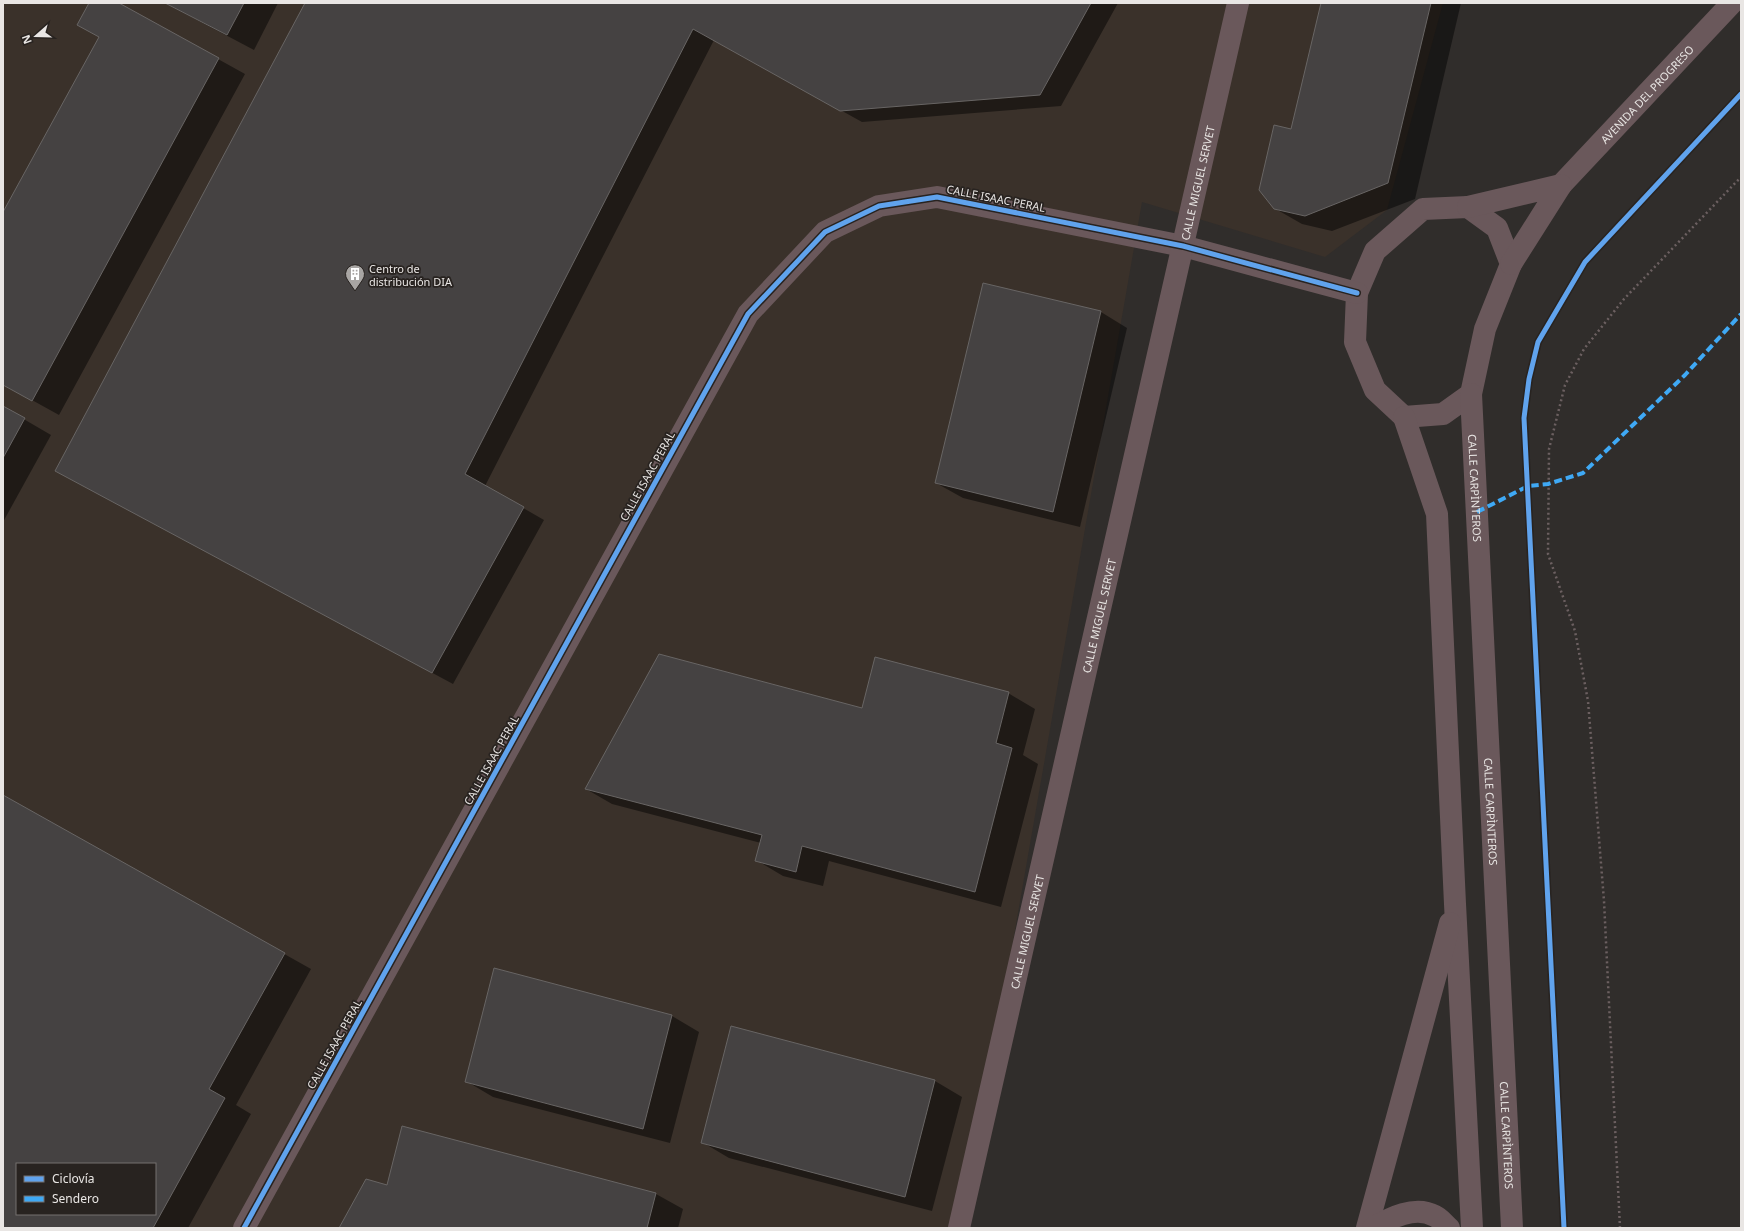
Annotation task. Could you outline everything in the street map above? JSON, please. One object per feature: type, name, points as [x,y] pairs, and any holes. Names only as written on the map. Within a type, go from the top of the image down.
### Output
[{"type":"street","name":"CALLE MIGUEL SERVET","points":[[959,1228],[1238,3]]},
{"type":"street","name":"AVENIDA DEL PROGRESO","points":[[1511,264],[1561,184],[1732,3]]},
{"type":"street","points":[[1472,1228],[1437,514],[1404,416],[1375,390],[1356,342],[1357,293],[1375,251],[1423,209],[1468,207],[1561,184]]},
{"type":"street","name":"CALLE ISAAC PERAL","points":[[244,1228],[748,314],[825,232],[879,206],[937,197],[1183,246],[1357,293]]},
{"type":"street","points":[[1468,207],[1498,228],[1511,264]]},
{"type":"street","name":"CALLE CARPÌNTEROS","points":[[1511,264],[1485,329],[1471,394],[1512,1228]]},
{"type":"street","points":[[1404,416],[1443,414],[1471,394]]},
{"type":"street","points":[[1367,1228],[1455,904]]},
{"type":"street","points":[[1373,1228],[1392,1217],[1415,1211],[1434,1215],[1449,1228]]},
{"type":"path","points":[[1620,1228],[1604,901],[1588,701],[1575,631],[1548,554],[1549,449],[1565,385],[1584,349],[1624,299],[1741,177]]},
{"type":"shaded area","points":[[3,3],[1443,3],[1387,210],[1325,257],[1142,202],[963,1228],[3,1228]]},
{"type":"building","points":[[89,3],[119,3],[219,58],[32,401],[3,385],[3,212],[99,37],[77,25]]},
{"type":"building","points":[[165,3],[244,3],[227,35]]},
{"type":"building","name":"Centro de distribución DIA","points":[[305,3],[1091,3],[1040,95],[840,111],[693,29],[465,474],[524,507],[432,673],[55,471]]},
{"type":"building","points":[[1321,3],[1431,3],[1388,183],[1305,216],[1274,209],[1259,190],[1274,125],[1291,129]]},
{"type":"building","points":[[983,283],[1101,311],[1053,512],[935,483]]},
{"type":"building","points":[[3,406],[25,418],[3,458]]},
{"type":"building","points":[[659,654],[862,708],[875,657],[1009,692],[996,743],[1012,748],[975,892],[802,846],[796,872],[755,861],[762,835],[585,789]]},
{"type":"building","points":[[3,795],[285,953],[209,1089],[225,1098],[153,1228],[3,1228]]},
{"type":"building","points":[[494,968],[672,1015],[643,1129],[465,1082]]},
{"type":"building","points":[[731,1026],[935,1080],[905,1197],[701,1143]]},
{"type":"building","points":[[402,1126],[656,1193],[647,1228],[339,1228],[366,1179],[387,1185]]},
{"type":"marked path","points":[[1477,512],[1528,486],[1548,484],[1583,473],[1685,375],[1741,314]]},
{"type":"cycle path","points":[[1564,1228],[1524,418],[1529,379],[1538,342],[1585,262],[1741,94]]},
{"type":"cycle path","points":[[244,1228],[748,314],[825,232],[879,206],[937,197],[1183,246],[1357,293]]},
{"type":"place","name":"Centro de distribución DIA","points":[[355,291]]}]
